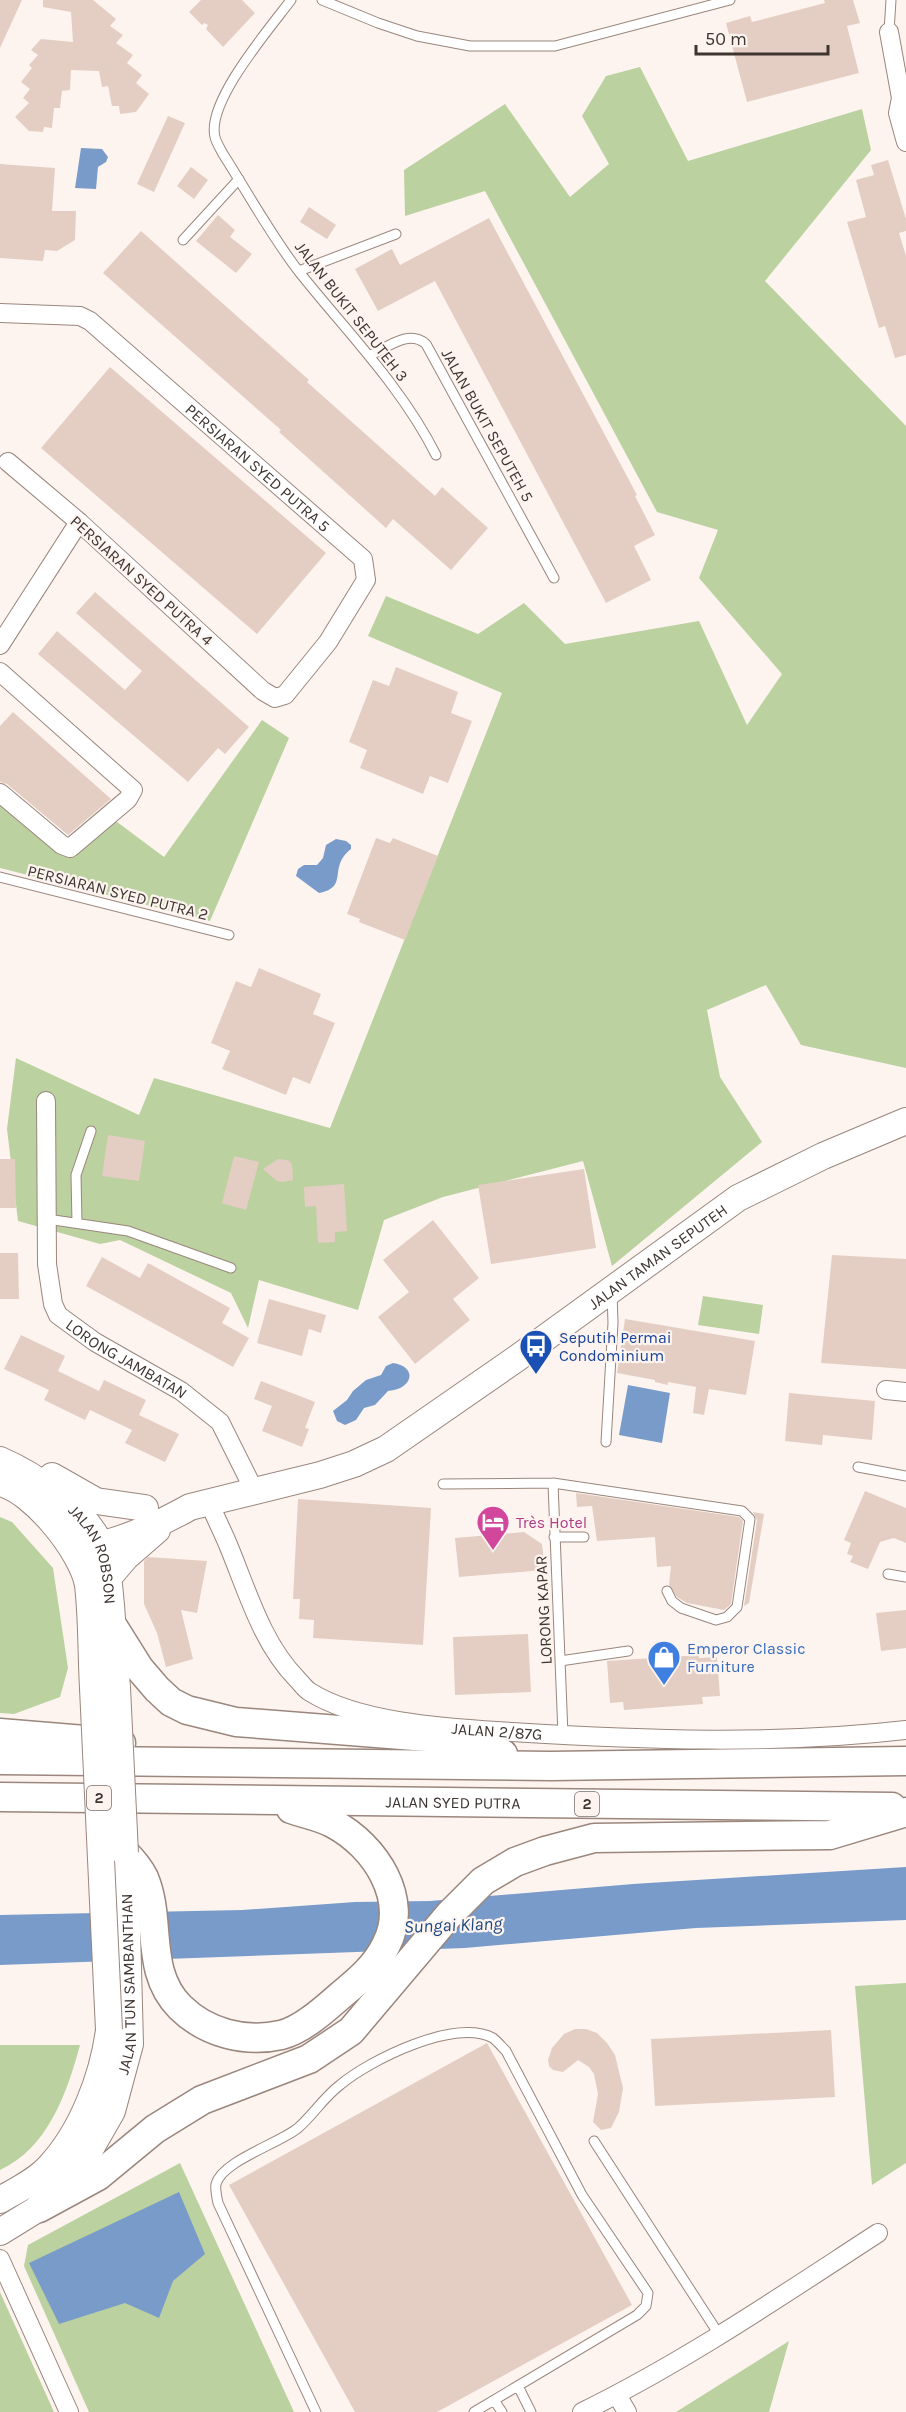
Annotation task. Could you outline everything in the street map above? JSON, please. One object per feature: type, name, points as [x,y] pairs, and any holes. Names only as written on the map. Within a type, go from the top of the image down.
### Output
[{"type":"main road","name":"JALAN TAMAN SEPUTEH","points":[[91,1539],[254,1490],[320,1475],[354,1464],[386,1449],[516,1359],[738,1198],[823,1156],[906,1121]]},
{"type":"main road","points":[[0,1460],[26,1464],[96,1501],[145,1508]]},
{"type":"main road","name":"JALAN ROBSON","points":[[0,1460],[31,1475],[50,1489],[91,1539],[98,1581],[105,1688]]},
{"type":"main road","name":"JALAN ROBSON","points":[[0,1483],[28,1498],[48,1515],[72,1551],[98,1581],[112,1624],[105,1688]]},
{"type":"main road","name":"JALAN TAMAN SEPUTEH","points":[[91,1539],[145,1508],[190,1509]]},
{"type":"main road","points":[[98,1581],[190,1509]]},
{"type":"main road","points":[[48,1515],[91,1539]]},
{"type":"main road","points":[[112,1624],[139,1668],[157,1689],[171,1702],[187,1710],[236,1722],[440,1738],[551,1766]]},
{"type":"main road","name":"JALAN TUN SAMBANTHAN","points":[[0,2200],[27,2185],[49,2168],[67,2144],[90,2102],[105,2060],[119,2032],[125,1853],[105,1688]]},
{"type":"main road","name":"JALAN TUN SAMBANTHAN","points":[[0,2232],[39,2208],[88,2153],[112,2111],[130,2044],[119,2032],[105,1688]]},
{"type":"main road","points":[[0,1733],[391,1764]]},
{"type":"main road","name":"2","points":[[0,1760],[551,1766],[906,1761]]},
{"type":"main road","name":"JALAN SYED PUTRA","points":[[0,1797],[906,1810]]},
{"type":"main road","points":[[125,1853],[143,1877],[148,1894],[155,1954],[162,1981],[179,2007],[205,2026],[233,2037],[281,2035],[297,2028],[336,2000],[369,1972],[387,1944],[394,1919],[392,1893],[376,1859],[356,1838],[333,1823],[267,1801]]},
{"type":"main road","points":[[39,2208],[98,2176],[155,2129],[202,2100],[309,2059],[351,2031],[449,1916],[483,1881],[515,1862],[545,1851],[594,1838],[830,1835],[906,1810]]},
{"type":"street","points":[[889,32],[903,96],[898,113],[906,142]]},
{"type":"street","name":"PERSIARAN SYED PUTRA 5","points":[[0,313],[80,316],[90,321],[363,559],[366,580],[328,642],[285,695],[275,698]]},
{"type":"street","name":"PERSIARAN SYED PUTRA 4","points":[[8,462],[80,522],[263,691],[275,698]]},
{"type":"street","points":[[0,645],[80,522]]},
{"type":"street","points":[[0,672],[133,790],[128,799],[70,849],[62,845],[0,793]]},
{"type":"street","name":"LORONG JAMBATAN","points":[[46,1101],[47,1264],[53,1304],[58,1315],[95,1342],[181,1391],[220,1422],[254,1490]]},
{"type":"street","points":[[886,1390],[906,1392]]},
{"type":"street","name":"JALAN 2/87G","points":[[190,1509],[229,1548],[245,1591],[280,1661],[309,1691],[348,1709],[397,1720],[465,1729],[695,1740],[864,1735],[906,1730]]},
{"type":"street","points":[[582,2412],[617,2395],[720,2336],[878,2234]]},
{"type":"street","points":[[0,2259],[69,2412]]},
{"type":"street","points":[[617,2395],[627,2412]]},
{"type":"lane","name":"JALAN BUKIT SEPUTEH 3","points":[[291,0],[231,81],[217,111],[215,137],[298,271],[369,356],[422,427],[436,455]]},
{"type":"lane","points":[[322,0],[378,24],[417,36],[470,46],[555,46],[730,0]]},
{"type":"lane","points":[[889,32],[891,0]]},
{"type":"lane","points":[[183,240],[239,179]]},
{"type":"lane","points":[[298,271],[396,234]]},
{"type":"lane","name":"JALAN BUKIT SEPUTEH 5","points":[[369,356],[412,336],[426,344],[554,578]]},
{"type":"lane","name":"PERSIARAN SYED PUTRA 2","points":[[0,877],[229,935]]},
{"type":"lane","points":[[77,1223],[76,1175],[91,1131]]},
{"type":"lane","points":[[47,1219],[128,1231],[231,1268]]},
{"type":"lane","points":[[606,1442],[614,1323],[612,1288]]},
{"type":"lane","points":[[858,1467],[906,1476]]},
{"type":"lane","points":[[442,1484],[553,1483],[742,1511],[746,1514],[750,1519],[737,1607],[727,1617],[716,1620],[681,1608],[672,1601],[667,1591]]},
{"type":"lane","name":"LORONG KAPAR","points":[[553,1483],[563,1735]]},
{"type":"lane","points":[[554,1537],[584,1537]]},
{"type":"lane","points":[[888,1574],[906,1577]]},
{"type":"lane","points":[[560,1661],[628,1651]]},
{"type":"lane","points":[[316,2412],[218,2203],[216,2184],[224,2171],[297,2129],[339,2086],[369,2064],[410,2044],[450,2036],[475,2034],[493,2038],[506,2051],[582,2195],[648,2293],[646,2306],[637,2315],[474,2412]]},
{"type":"lane","points":[[594,2141],[720,2336]]},
{"type":"lane","points":[[518,2386],[531,2412]]},
{"type":"lane","points":[[495,2400],[502,2412]]},
{"type":"green space","points":[[640,67],[688,161],[862,109],[871,150],[765,281],[906,426],[906,1068],[801,1045],[766,985],[707,1010],[720,1077],[762,1142],[612,1266],[583,1161],[443,1197],[384,1220],[358,1310],[259,1280],[248,1328],[231,1293],[120,1240],[100,1244],[18,1221],[7,1129],[16,1058],[139,1115],[154,1078],[330,1128],[502,693],[368,636],[386,596],[478,634],[524,603],[565,644],[699,621],[747,725],[782,674],[699,578],[718,530],[657,512],[485,191],[405,216],[404,170],[505,104],[570,197],[609,164],[582,116],[606,76]]},
{"type":"green space","points":[[262,720],[289,738],[210,921],[0,868],[0,798],[75,857],[109,816],[164,857]]},
{"type":"green space","points":[[703,1296],[763,1305],[759,1334],[698,1325]]},
{"type":"green space","points":[[0,1517],[12,1522],[53,1568],[68,1668],[60,1697],[14,1714],[0,1713]]},
{"type":"green space","points":[[906,1983],[906,2163],[872,2185],[855,1986]]},
{"type":"green space","points":[[0,2045],[80,2045],[62,2100],[43,2133],[31,2148],[0,2170]]},
{"type":"green space","points":[[180,2163],[294,2412],[89,2412],[24,2266],[28,2245]]},
{"type":"green space","points":[[0,2292],[54,2412],[0,2412]]},
{"type":"green space","points":[[789,2341],[769,2412],[676,2412]]},
{"type":"water","points":[[81,148],[102,149],[108,157],[106,162],[98,167],[96,189],[75,188]]},
{"type":"water","points":[[336,839],[346,841],[351,845],[351,849],[340,863],[334,886],[319,893],[296,876],[298,869],[304,865],[317,865],[323,858],[326,845]]},
{"type":"water","points":[[393,1363],[407,1369],[409,1378],[407,1383],[396,1390],[388,1391],[375,1405],[364,1408],[356,1420],[345,1425],[337,1421],[333,1411],[366,1380],[381,1375],[386,1366]]},
{"type":"water","points":[[628,1385],[670,1393],[662,1443],[619,1435]]},
{"type":"water","name":"Sungai Klang","points":[[906,1867],[906,1920],[696,1928],[465,1948],[0,1965],[0,1915],[242,1910],[355,1902],[430,1901],[633,1884]]},
{"type":"water","points":[[179,2192],[205,2254],[173,2281],[159,2318],[125,2303],[59,2324],[29,2263]]},
{"type":"building","points":[[0,0],[22,0],[0,48]]},
{"type":"building","points":[[43,0],[93,0],[116,19],[110,26],[123,35],[116,43],[133,55],[127,63],[142,75],[136,83],[149,94],[136,112],[120,114],[119,106],[112,106],[108,86],[102,87],[99,71],[71,70],[70,90],[62,91],[60,108],[54,108],[52,128],[44,127],[43,132],[29,131],[15,117],[29,103],[23,98],[30,89],[21,82],[32,68],[29,65],[38,55],[31,50],[41,39],[73,42],[71,12],[43,7]]},
{"type":"building","points":[[201,0],[242,0],[255,13],[223,47],[206,29],[208,25],[204,23],[202,25],[189,12]]},
{"type":"building","points":[[824,0],[853,0],[860,23],[847,26],[859,73],[747,102],[726,23],[750,16],[752,22],[825,3]]},
{"type":"building","points":[[168,116],[185,123],[154,192],[137,184]]},
{"type":"building","points":[[888,160],[906,219],[906,231],[899,233],[906,256],[906,355],[895,358],[885,326],[879,328],[847,222],[866,217],[856,180],[874,175],[871,165]]},
{"type":"building","points":[[0,164],[55,168],[52,211],[76,211],[75,240],[57,251],[45,250],[43,261],[0,258]]},
{"type":"building","points":[[191,167],[208,180],[194,199],[177,186]]},
{"type":"building","points":[[309,207],[336,225],[327,239],[300,222]]},
{"type":"building","points":[[218,215],[235,230],[230,237],[252,254],[236,273],[196,241]]},
{"type":"building","points":[[489,218],[637,495],[635,496],[655,535],[634,546],[651,580],[606,603],[435,281],[378,311],[355,269],[392,249],[400,265]]},
{"type":"building","points":[[141,231],[309,380],[307,382],[435,496],[442,487],[488,528],[451,570],[393,519],[386,528],[279,432],[281,430],[103,273]]},
{"type":"building","points":[[110,367],[326,553],[257,634],[41,448]]},
{"type":"building","points":[[95,592],[249,727],[225,754],[218,748],[188,782],[38,654],[57,631],[125,690],[142,671],[76,613]]},
{"type":"building","points":[[396,667],[458,692],[451,713],[472,721],[448,783],[430,776],[423,794],[360,768],[367,750],[349,742],[373,680],[389,686]]},
{"type":"building","points":[[13,712],[111,799],[68,835],[7,784],[0,782],[0,726]]},
{"type":"building","points":[[376,838],[390,843],[393,838],[438,856],[405,940],[359,922],[360,919],[347,914]]},
{"type":"building","points":[[259,968],[321,994],[313,1014],[335,1023],[310,1084],[293,1077],[286,1095],[222,1069],[230,1051],[211,1043],[236,981],[251,987]]},
{"type":"building","points":[[108,1135],[145,1141],[139,1181],[102,1176]]},
{"type":"building","points":[[234,1156],[259,1162],[246,1210],[222,1203]]},
{"type":"building","points":[[0,1159],[15,1159],[16,1208],[0,1208]]},
{"type":"building","points":[[278,1159],[288,1160],[292,1164],[293,1180],[277,1181],[263,1169]]},
{"type":"building","points":[[584,1169],[596,1248],[491,1264],[478,1185]]},
{"type":"building","points":[[344,1184],[347,1231],[335,1232],[335,1242],[318,1243],[316,1206],[305,1207],[304,1187]]},
{"type":"building","points":[[433,1220],[479,1278],[453,1299],[470,1320],[415,1364],[378,1317],[409,1292],[383,1260]]},
{"type":"building","points":[[0,1253],[18,1253],[19,1299],[0,1299]]},
{"type":"building","points":[[832,1255],[906,1259],[906,1369],[821,1363]]},
{"type":"building","points":[[102,1257],[140,1278],[148,1263],[230,1308],[222,1323],[249,1338],[233,1367],[86,1286]]},
{"type":"building","points":[[269,1299],[326,1315],[321,1333],[309,1329],[302,1356],[257,1343]]},
{"type":"building","points":[[625,1319],[755,1341],[746,1395],[709,1389],[704,1415],[693,1413],[696,1387],[668,1382],[668,1385],[655,1382],[655,1380],[617,1373]]},
{"type":"building","points":[[21,1335],[65,1356],[58,1371],[99,1391],[104,1380],[146,1400],[139,1415],[179,1434],[165,1462],[125,1443],[132,1430],[90,1410],[85,1420],[44,1400],[49,1390],[4,1369]]},
{"type":"building","points":[[261,1381],[315,1402],[305,1428],[309,1429],[302,1447],[262,1431],[272,1406],[254,1399]]},
{"type":"building","points":[[789,1393],[875,1401],[872,1440],[823,1435],[822,1445],[785,1441]]},
{"type":"building","points":[[865,1491],[906,1508],[906,1543],[894,1538],[880,1542],[868,1569],[850,1562],[853,1556],[847,1554],[851,1543],[844,1540]]},
{"type":"building","points":[[576,1493],[739,1517],[743,1521],[731,1604],[724,1610],[687,1603],[677,1597],[669,1585],[671,1566],[657,1567],[655,1537],[597,1541],[592,1506],[577,1507]]},
{"type":"building","points":[[298,1499],[431,1508],[423,1645],[313,1638],[314,1620],[299,1619],[300,1599],[293,1599]]},
{"type":"building","points":[[753,1512],[764,1514],[749,1603],[744,1606],[757,1520]]},
{"type":"building","points":[[524,1532],[542,1544],[545,1570],[459,1577],[455,1538]]},
{"type":"building","points":[[148,1557],[207,1561],[197,1613],[181,1610],[193,1659],[166,1667],[157,1633],[144,1604],[144,1561]]},
{"type":"building","points":[[906,1610],[906,1648],[881,1651],[876,1613]]},
{"type":"building","points":[[528,1634],[531,1692],[455,1695],[453,1637]]},
{"type":"building","points":[[699,1655],[699,1658],[717,1657],[720,1696],[702,1697],[703,1704],[624,1710],[623,1702],[610,1703],[607,1661]]},
{"type":"building","points":[[575,2029],[586,2029],[597,2033],[615,2055],[623,2088],[619,2112],[611,2128],[601,2130],[593,2122],[598,2094],[594,2074],[589,2067],[578,2060],[563,2072],[553,2070],[549,2066],[548,2060],[552,2048],[564,2034]]},
{"type":"building","points":[[831,2030],[835,2097],[655,2106],[651,2039]]},
{"type":"building","points":[[487,2043],[632,2305],[437,2412],[355,2412],[229,2185]]},
{"type":"place","name":"Seputih Permai Condominium","points":[[536,1375]]},
{"type":"place","name":"Très Hotel","points":[[493,1551]]},
{"type":"place","name":"Emperor Classic Furniture","points":[[664,1686]]}]
